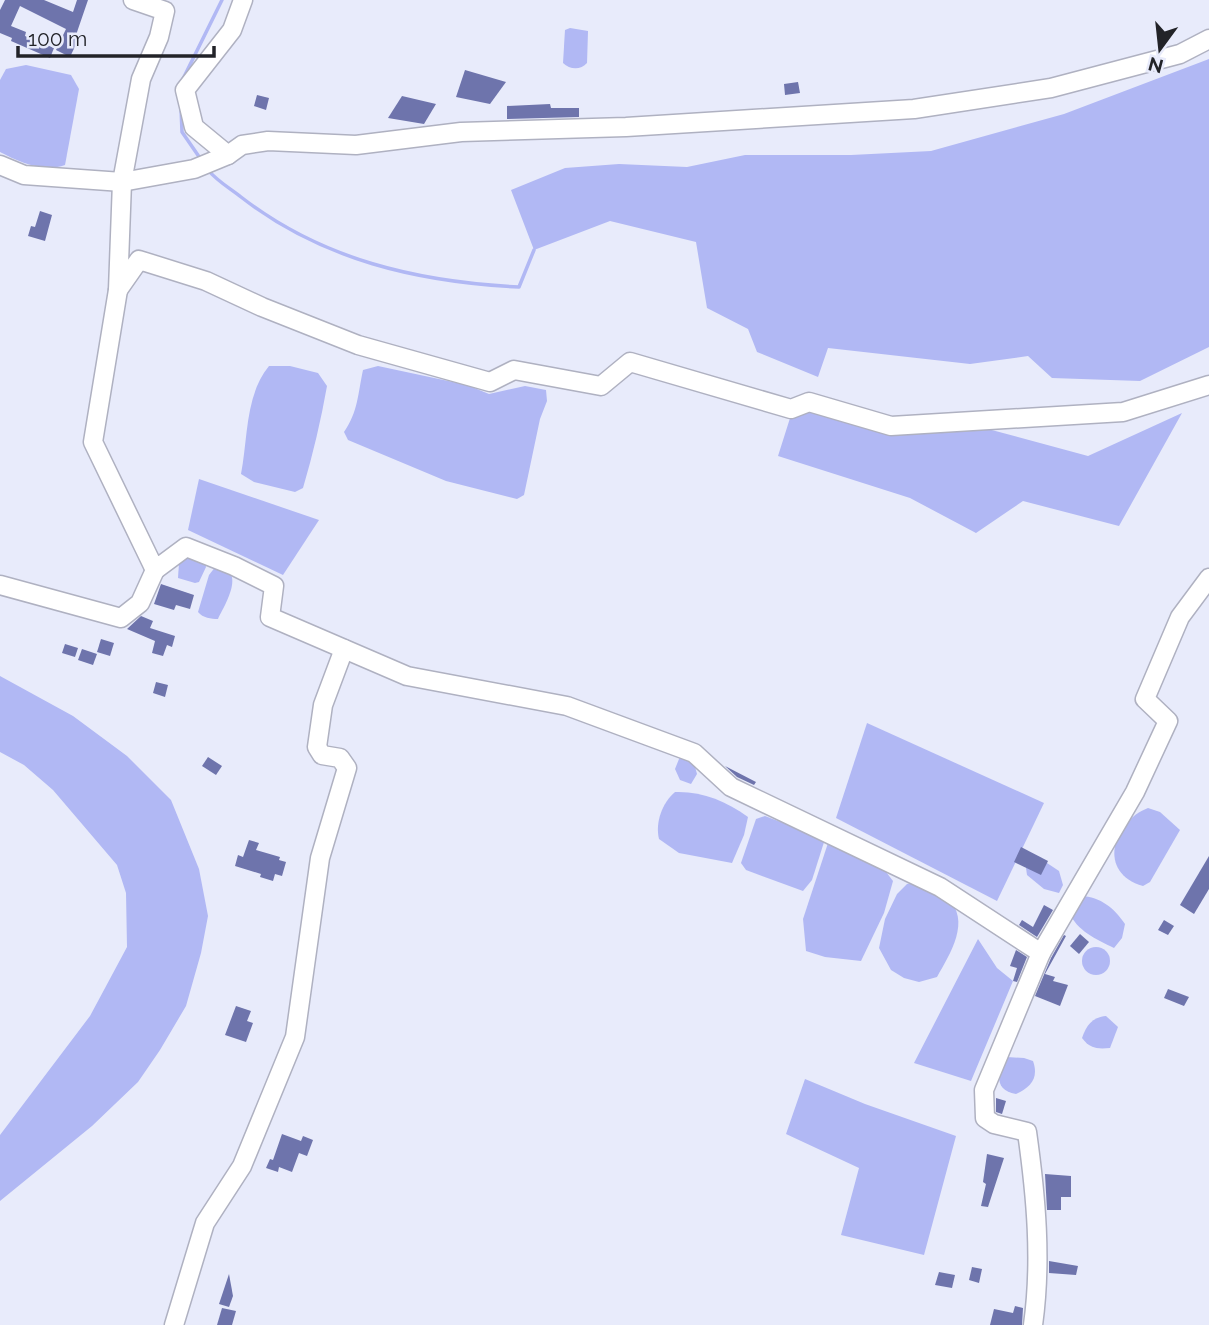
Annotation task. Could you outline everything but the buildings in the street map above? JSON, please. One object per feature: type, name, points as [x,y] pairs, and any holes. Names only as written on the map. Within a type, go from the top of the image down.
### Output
[{"type":"street","points":[[132,0],[165,11],[159,37],[141,79],[122,182],[118,290],[93,442],[155,570]]},
{"type":"street","points":[[228,155],[194,127],[185,90],[232,30],[243,0]]},
{"type":"street","points":[[0,164],[23,175],[122,182],[194,169],[228,155],[242,145],[268,141],[356,145],[461,132],[626,127],[914,109],[1051,88],[1180,54],[1209,39]]},
{"type":"street","points":[[118,290],[139,260],[206,281],[262,307],[358,345],[489,382],[514,370],[601,386],[631,362],[790,409],[809,402],[891,426],[1123,412],[1209,385]]},
{"type":"street","points":[[0,585],[121,618],[140,603],[155,570],[186,547],[274,586],[270,617],[407,676],[567,706],[694,753],[731,787],[940,887],[1041,953]]},
{"type":"street","points":[[1033,1325],[1038,1254],[1027,1132],[994,1124],[985,1118],[984,1090],[1041,953],[1135,792],[1168,721],[1145,699],[1180,617],[1209,578]]},
{"type":"street","points":[[174,1325],[205,1223],[242,1166],[295,1037],[320,858],[347,768],[340,758],[322,755],[317,747],[323,705],[344,649]]},
{"type":"water","points":[[570,28],[588,31],[587,63],[579,68],[563,63],[565,30]]},
{"type":"water","points":[[1209,59],[1209,347],[1140,381],[1052,378],[1028,356],[970,364],[828,348],[818,377],[757,352],[748,329],[707,308],[696,242],[610,221],[534,250],[511,190],[565,168],[619,164],[687,167],[745,155],[851,155],[931,151],[1064,114]]},
{"type":"water","points":[[26,65],[71,75],[79,89],[65,165],[40,167],[23,163],[0,152],[0,80],[6,69]]},
{"type":"water","points":[[269,366],[290,366],[318,373],[327,386],[303,488],[295,492],[254,482],[241,474],[251,404],[255,390]]},
{"type":"water","points":[[378,366],[467,385],[489,394],[525,386],[546,390],[547,401],[540,419],[524,495],[517,499],[446,481],[348,440],[344,432],[355,410],[363,370]]},
{"type":"water","points":[[811,412],[988,429],[1088,456],[1182,413],[1119,526],[1023,501],[976,533],[910,498],[778,456],[791,415]]},
{"type":"water","points":[[199,479],[319,520],[283,575],[188,530]]},
{"type":"water","points":[[188,556],[205,562],[206,567],[199,582],[178,578],[179,563]]},
{"type":"water","points":[[216,566],[231,573],[232,580],[232,588],[218,619],[205,617],[198,612],[209,575]]},
{"type":"water","points":[[0,676],[73,716],[127,756],[171,800],[199,869],[208,916],[186,1006],[138,1082],[92,1126],[0,1201],[0,1135],[90,1016],[127,947],[126,893],[117,865],[53,790],[24,765],[0,752]]},
{"type":"water","points":[[867,723],[1044,803],[997,901],[836,818]]},
{"type":"water","points":[[681,754],[694,763],[697,774],[691,784],[680,780],[675,769]]},
{"type":"water","points":[[675,792],[695,793],[713,798],[748,817],[744,835],[732,863],[679,853],[659,839],[661,814],[666,802]]},
{"type":"water","points":[[1148,808],[1160,812],[1180,830],[1150,882],[1143,886],[1119,870],[1115,847],[1118,835],[1126,824]]},
{"type":"water","points":[[765,816],[825,839],[812,880],[803,891],[746,870],[741,863],[756,819]]},
{"type":"water","points":[[828,843],[883,868],[893,881],[884,913],[861,961],[825,957],[806,951],[803,919]]},
{"type":"water","points":[[1041,859],[1059,871],[1063,885],[1059,893],[1044,889],[1027,875],[1026,868]]},
{"type":"water","points":[[918,882],[947,898],[958,916],[956,937],[937,977],[919,982],[904,978],[891,970],[879,948],[885,919],[897,894],[907,884]]},
{"type":"water","points":[[1081,896],[1106,904],[1125,924],[1122,938],[1114,948],[1088,934],[1072,919],[1069,912]]},
{"type":"water","points":[[978,939],[997,968],[1013,981],[971,1081],[914,1063]]},
{"type":"water","points":[[1096,947],[1106,951],[1110,961],[1106,971],[1096,975],[1086,971],[1082,961],[1086,951]]},
{"type":"water","points":[[1106,1016],[1118,1027],[1110,1048],[1091,1046],[1082,1038],[1085,1030],[1093,1020]]},
{"type":"water","points":[[1007,1057],[1033,1061],[1035,1067],[1032,1081],[1016,1094],[1004,1089],[1000,1082],[1002,1060]]},
{"type":"water","points":[[805,1079],[865,1104],[956,1136],[924,1255],[841,1235],[859,1168],[786,1134]]},
{"type":"waterway","points":[[181,83],[222,0]]},
{"type":"waterway","points":[[181,108],[182,132],[202,161]]},
{"type":"waterway","points":[[208,170],[224,185],[272,219],[304,237],[372,264],[408,273],[444,280],[519,287],[534,250]]}]
